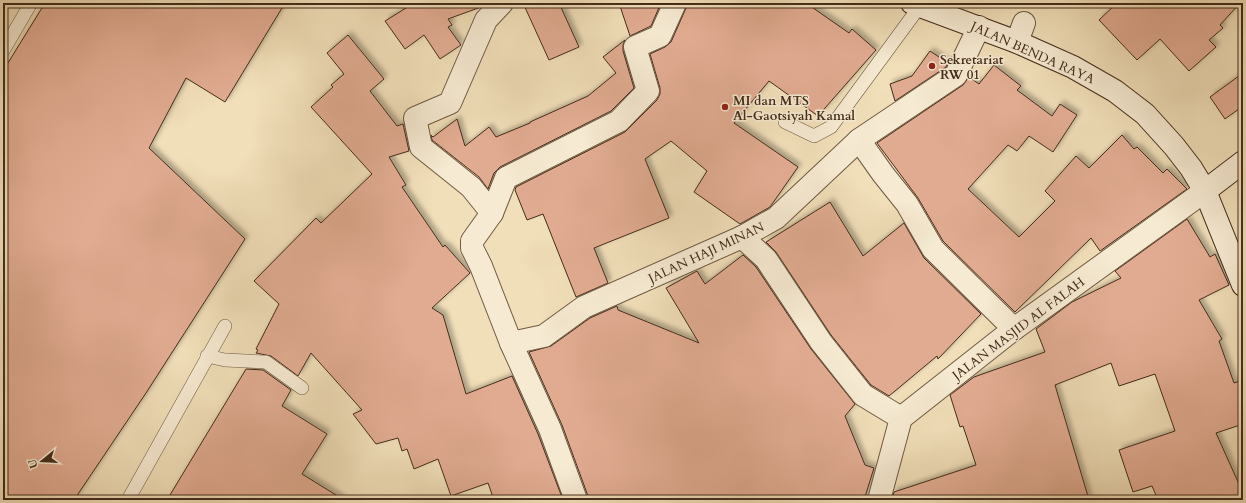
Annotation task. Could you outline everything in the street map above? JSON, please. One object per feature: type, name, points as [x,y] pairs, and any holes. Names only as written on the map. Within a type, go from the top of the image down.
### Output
[{"type":"street","points":[[492,212],[471,186],[421,147],[416,118],[450,103],[486,20],[502,3]]},
{"type":"street","points":[[576,500],[550,430],[511,343],[481,266],[472,248],[472,241],[492,212],[506,178],[619,121],[648,90],[635,47],[660,36],[675,3]]},
{"type":"street","name":"JALAN BENDA RAYA","points":[[916,4],[979,27],[1020,33],[1073,67],[1115,91],[1135,106],[1160,129],[1191,168],[1205,191],[1243,285]]},
{"type":"street","name":"JALAN HAJI MINAN","points":[[511,343],[544,336],[584,307],[742,237],[776,218],[859,140],[956,75],[979,27]]},
{"type":"street","points":[[859,140],[907,204],[933,249],[1014,329]]},
{"type":"street","name":"JALAN MASJID AL FALAH","points":[[900,418],[1014,329],[1243,162]]},
{"type":"street","points":[[742,237],[766,259],[821,342],[863,395],[900,418],[880,500]]},
{"type":"lane","points":[[3,51],[31,3]]},
{"type":"lane","points":[[785,122],[814,136],[831,127],[916,4]]},
{"type":"lane","points":[[128,500],[225,326]]},
{"type":"lane","points":[[208,356],[225,360],[266,362],[302,388]]},
{"type":"building","points":[[45,3],[285,3],[225,102],[186,78],[149,148],[245,239],[146,393],[74,500],[3,500],[3,71]]},
{"type":"building","points":[[414,3],[485,3],[481,7],[448,19],[452,25],[448,27],[461,45],[440,59],[424,35],[405,49],[385,21]]},
{"type":"building","points":[[523,3],[559,3],[579,47],[549,60]]},
{"type":"building","points":[[619,3],[661,3],[651,26],[630,36]]},
{"type":"building","points":[[687,3],[806,3],[849,33],[852,29],[876,50],[818,116],[769,81],[734,123],[798,167],[770,207],[740,224],[694,192],[707,171],[671,141],[645,159],[669,218],[594,248],[608,283],[576,297],[543,214],[527,220],[515,190],[516,187],[625,132],[657,100],[660,94],[660,88],[650,54],[665,47],[671,42]]},
{"type":"building","points":[[1117,3],[1240,3],[1220,25],[1223,28],[1209,40],[1216,47],[1189,71],[1160,39],[1137,60],[1099,20]]},
{"type":"building","points":[[348,35],[384,79],[370,91],[397,126],[403,124],[409,151],[389,157],[406,185],[402,187],[443,247],[445,245],[470,273],[432,308],[443,315],[466,394],[512,376],[538,434],[563,500],[494,500],[488,483],[451,496],[438,459],[414,469],[407,449],[402,451],[398,438],[376,444],[353,414],[362,410],[311,353],[298,376],[271,356],[256,353],[258,350],[256,349],[279,304],[254,281],[316,218],[321,223],[372,174],[311,107],[333,87],[331,85],[344,74],[327,53]]},
{"type":"building","points":[[625,40],[623,51],[634,88],[611,111],[500,167],[494,173],[488,189],[479,177],[432,140],[431,135],[433,137],[457,119],[465,146],[489,127],[496,137],[588,96],[616,73],[603,57]]},
{"type":"building","points":[[930,51],[948,63],[946,67],[895,101],[890,84],[912,76]]},
{"type":"building","points":[[994,65],[1021,86],[1017,90],[1052,116],[1060,104],[1077,115],[1053,152],[1029,136],[1017,151],[1008,145],[968,189],[1019,237],[1055,201],[1045,191],[1076,156],[1089,168],[1122,135],[1134,149],[1137,147],[1163,173],[1167,169],[1187,189],[1100,251],[1091,238],[1015,312],[943,241],[918,198],[877,143],[963,85],[969,77],[979,84]]},
{"type":"building","points":[[1243,73],[1243,106],[1225,119],[1210,97]]},
{"type":"building","points":[[830,202],[863,256],[904,223],[924,258],[981,314],[938,359],[937,356],[889,396],[871,385],[831,335],[776,252],[766,242]]},
{"type":"building","points":[[1187,219],[1210,257],[1215,254],[1229,285],[1199,300],[1222,339],[1219,341],[1234,383],[1243,380],[1243,424],[1216,433],[1243,493],[1243,500],[1158,500],[1152,486],[1133,492],[1119,450],[1175,431],[1155,374],[1119,386],[1111,363],[1055,385],[1089,500],[892,500],[894,492],[976,465],[963,426],[960,427],[950,395],[974,377],[1045,352],[1036,329],[1072,302],[1121,278],[1115,271]]},
{"type":"building","points":[[743,255],[756,267],[811,349],[855,404],[845,416],[865,465],[874,468],[864,500],[588,500],[588,496],[562,425],[529,352],[551,346],[590,318],[617,306],[618,310],[699,343],[666,288],[697,271],[705,284]]},
{"type":"building","points":[[246,369],[263,370],[291,390],[282,406],[327,434],[302,474],[344,500],[167,500]]},
{"type":"place","name":"Sekretariat RW 01","points":[[932,66]]},
{"type":"place","name":"MI dan MTS Al-Gaotsiyah Kamal","points":[[725,107]]}]
